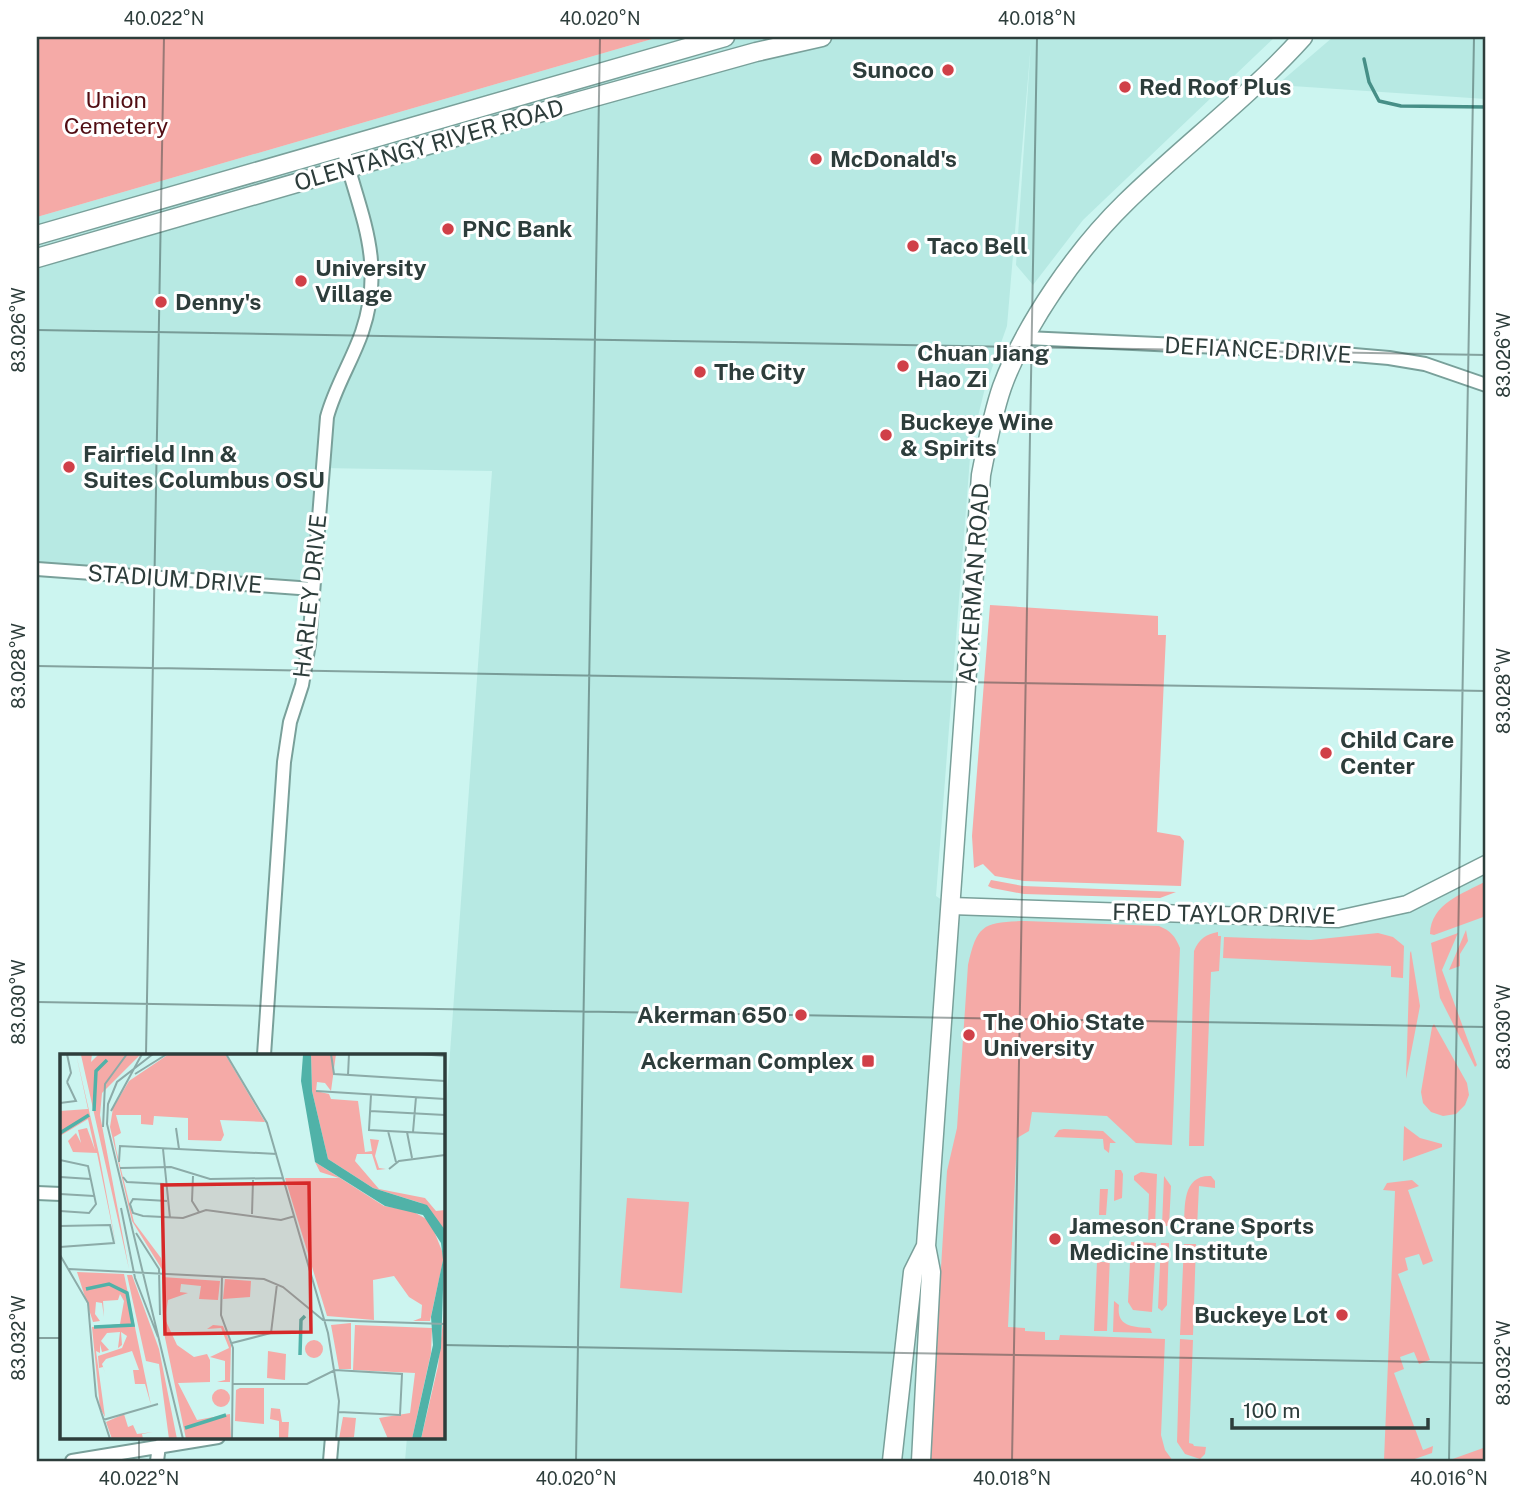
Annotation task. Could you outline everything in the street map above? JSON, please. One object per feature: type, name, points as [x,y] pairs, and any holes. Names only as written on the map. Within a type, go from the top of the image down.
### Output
[{"type":"main road","name":"OLENTANGY RIVER ROAD","points":[[37,235],[343,148],[571,79],[725,37]]},
{"type":"main road","name":"OLENTANGY RIVER ROAD","points":[[37,258],[580,101],[756,52],[822,37]]},
{"type":"main road","name":"ACKERMAN ROAD","points":[[921,1461],[931,1272],[926,1246],[981,475],[993,415],[1003,384],[1058,284],[1108,221],[1303,37]]},
{"type":"main road","name":"ACKERMAN ROAD","points":[[892,1461],[913,1272],[926,1246]]},
{"type":"street","name":"HARLEY DRIVE","points":[[264,1054],[284,762],[290,722],[302,685],[309,644],[327,417],[333,394],[361,335],[372,288],[368,234],[343,148]]},
{"type":"street","name":"DEFIANCE DRIVE","points":[[1026,338],[1307,351],[1389,358],[1425,364],[1486,385]]},
{"type":"street","name":"STADIUM DRIVE","points":[[37,569],[313,589]]},
{"type":"street","name":"FRED TAYLOR DRIVE","points":[[951,906],[1338,919],[1407,904],[1486,864]]},
{"type":"street","points":[[37,1193],[60,1194]]},
{"type":"street","points":[[72,1461],[211,1438]]},
{"type":"street","points":[[330,1461],[332,1438]]},
{"type":"street","points":[[158,1461],[159,1446]]},
{"type":"shaded area","name":"The Ohio State University","points":[[659,37],[1275,37],[1083,220],[1033,285],[1016,265],[1031,43],[1007,326],[985,388],[971,445],[936,896],[951,906],[1372,913],[1486,864],[1486,1461],[405,1461],[407,1438],[444,1438],[444,1136],[492,471],[322,468],[313,589],[37,569],[37,217]]},
{"type":"shaded area","points":[[1333,37],[1486,37],[1486,99],[1277,85]]},
{"type":"green space","name":"Union Cemetery","points":[[37,37],[659,37],[37,217]]},
{"type":"green space","points":[[990,605],[1158,616],[1158,635],[1166,635],[1157,832],[1180,836],[1184,841],[1181,886],[1024,881],[995,876],[983,864],[974,868],[972,836]]},
{"type":"green space","points":[[991,880],[1023,886],[1176,892],[1160,898],[1024,894],[992,888],[988,886]]},
{"type":"green space","points":[[1486,881],[1486,916],[1434,935],[1430,934],[1436,914],[1442,907],[1458,895]]},
{"type":"green space","points":[[1025,921],[1159,926],[1172,934],[1180,948],[1172,1145],[1136,1143],[1107,1116],[1032,1112],[1029,1131],[1017,1138],[1008,1327],[1045,1332],[1045,1340],[1059,1340],[1060,1335],[1165,1339],[1161,1435],[1165,1450],[1173,1461],[929,1461],[947,1171],[957,1128],[968,965],[975,941],[984,928],[1000,923]]},
{"type":"green space","points":[[1466,930],[1468,941],[1460,954],[1460,966],[1449,970]]},
{"type":"green space","points":[[1218,932],[1218,936],[1221,936],[1219,971],[1211,972],[1204,1146],[1189,1146],[1194,951],[1203,938]]},
{"type":"green space","points":[[1378,933],[1393,937],[1404,946],[1403,978],[1391,977],[1391,966],[1223,958],[1224,937],[1311,940]]},
{"type":"green space","points":[[1458,933],[1442,970],[1477,1065],[1475,1067],[1440,998],[1431,943]]},
{"type":"green space","points":[[1411,951],[1420,1006],[1406,1079],[1410,953]]},
{"type":"green space","points":[[1434,1024],[1467,1083],[1469,1095],[1465,1105],[1456,1114],[1443,1116],[1431,1112],[1423,1103],[1421,1092]]},
{"type":"green space","points":[[1404,1126],[1420,1138],[1442,1144],[1442,1147],[1403,1161]]},
{"type":"green space","points":[[1059,1130],[1103,1131],[1116,1143],[1110,1143],[1109,1153],[1104,1149],[1103,1139],[1054,1137]]},
{"type":"green space","points":[[1115,1170],[1121,1170],[1123,1174],[1122,1198],[1114,1201]]},
{"type":"green space","points":[[1141,1172],[1157,1174],[1155,1226],[1148,1225],[1149,1194],[1134,1180],[1134,1176]]},
{"type":"green space","points":[[1164,1176],[1171,1186],[1169,1226],[1162,1226]]},
{"type":"green space","points":[[1211,1176],[1215,1181],[1215,1188],[1199,1186],[1197,1227],[1184,1227],[1185,1201],[1190,1186],[1202,1177]]},
{"type":"green space","points":[[1412,1180],[1419,1186],[1408,1190],[1433,1261],[1423,1265],[1419,1254],[1405,1258],[1408,1270],[1398,1274],[1430,1360],[1419,1364],[1414,1352],[1400,1357],[1404,1369],[1394,1373],[1423,1450],[1433,1446],[1432,1453],[1409,1461],[1372,1461],[1384,1460],[1395,1191],[1383,1190],[1387,1183]]},
{"type":"green space","points":[[1100,1189],[1108,1189],[1106,1215],[1099,1215]]},
{"type":"green space","points":[[627,1198],[689,1202],[682,1293],[620,1288]]},
{"type":"green space","points":[[1131,1242],[1156,1243],[1152,1312],[1133,1310],[1128,1302]]},
{"type":"green space","points":[[1161,1243],[1169,1243],[1167,1305],[1162,1311],[1158,1308]]},
{"type":"green space","points":[[1184,1244],[1196,1244],[1193,1335],[1180,1335]]},
{"type":"green space","points":[[1106,1255],[1110,1255],[1107,1331],[1094,1331],[1097,1262],[1106,1262]]},
{"type":"green space","points":[[1114,1301],[1119,1305],[1123,1322],[1150,1328],[1152,1333],[1113,1332]]},
{"type":"green space","points":[[1180,1339],[1193,1340],[1189,1443],[1206,1447],[1205,1454],[1200,1459],[1185,1454],[1177,1442]]},
{"type":"green space","points":[[1486,1447],[1486,1461],[1447,1461]]},
{"type":"waterway","points":[[1364,59],[1369,82],[1379,101],[1401,106],[1486,107]]},
{"type":"place","name":"Sunoco","points":[[948,70]]},
{"type":"place","name":"Red Roof Plus","points":[[1125,87]]},
{"type":"place","name":"McDonald's","points":[[816,159]]},
{"type":"place","name":"PNC Bank","points":[[448,229]]},
{"type":"place","name":"Taco Bell","points":[[913,246]]},
{"type":"place","name":"University Village","points":[[301,281]]},
{"type":"place","name":"Denny's","points":[[161,302]]},
{"type":"place","name":"Chuan Jiang Hao Zi","points":[[903,366]]},
{"type":"place","name":"The City","points":[[700,372]]},
{"type":"place","name":"Buckeye Wine & Spirits","points":[[886,435]]},
{"type":"place","name":"Fairfield Inn & Suites Columbus OSU","points":[[69,467]]},
{"type":"place","name":"Child Care Center","points":[[1326,753]]},
{"type":"place","name":"Akerman 650","points":[[801,1015]]},
{"type":"place","name":"The Ohio State University","points":[[969,1035]]},
{"type":"place","name":"Ackerman Complex","points":[[868,1061]]},
{"type":"place","name":"Jameson Crane Sports Medicine Institute","points":[[1055,1239]]},
{"type":"place","name":"Buckeye Lot","points":[[1342,1315]]}]
